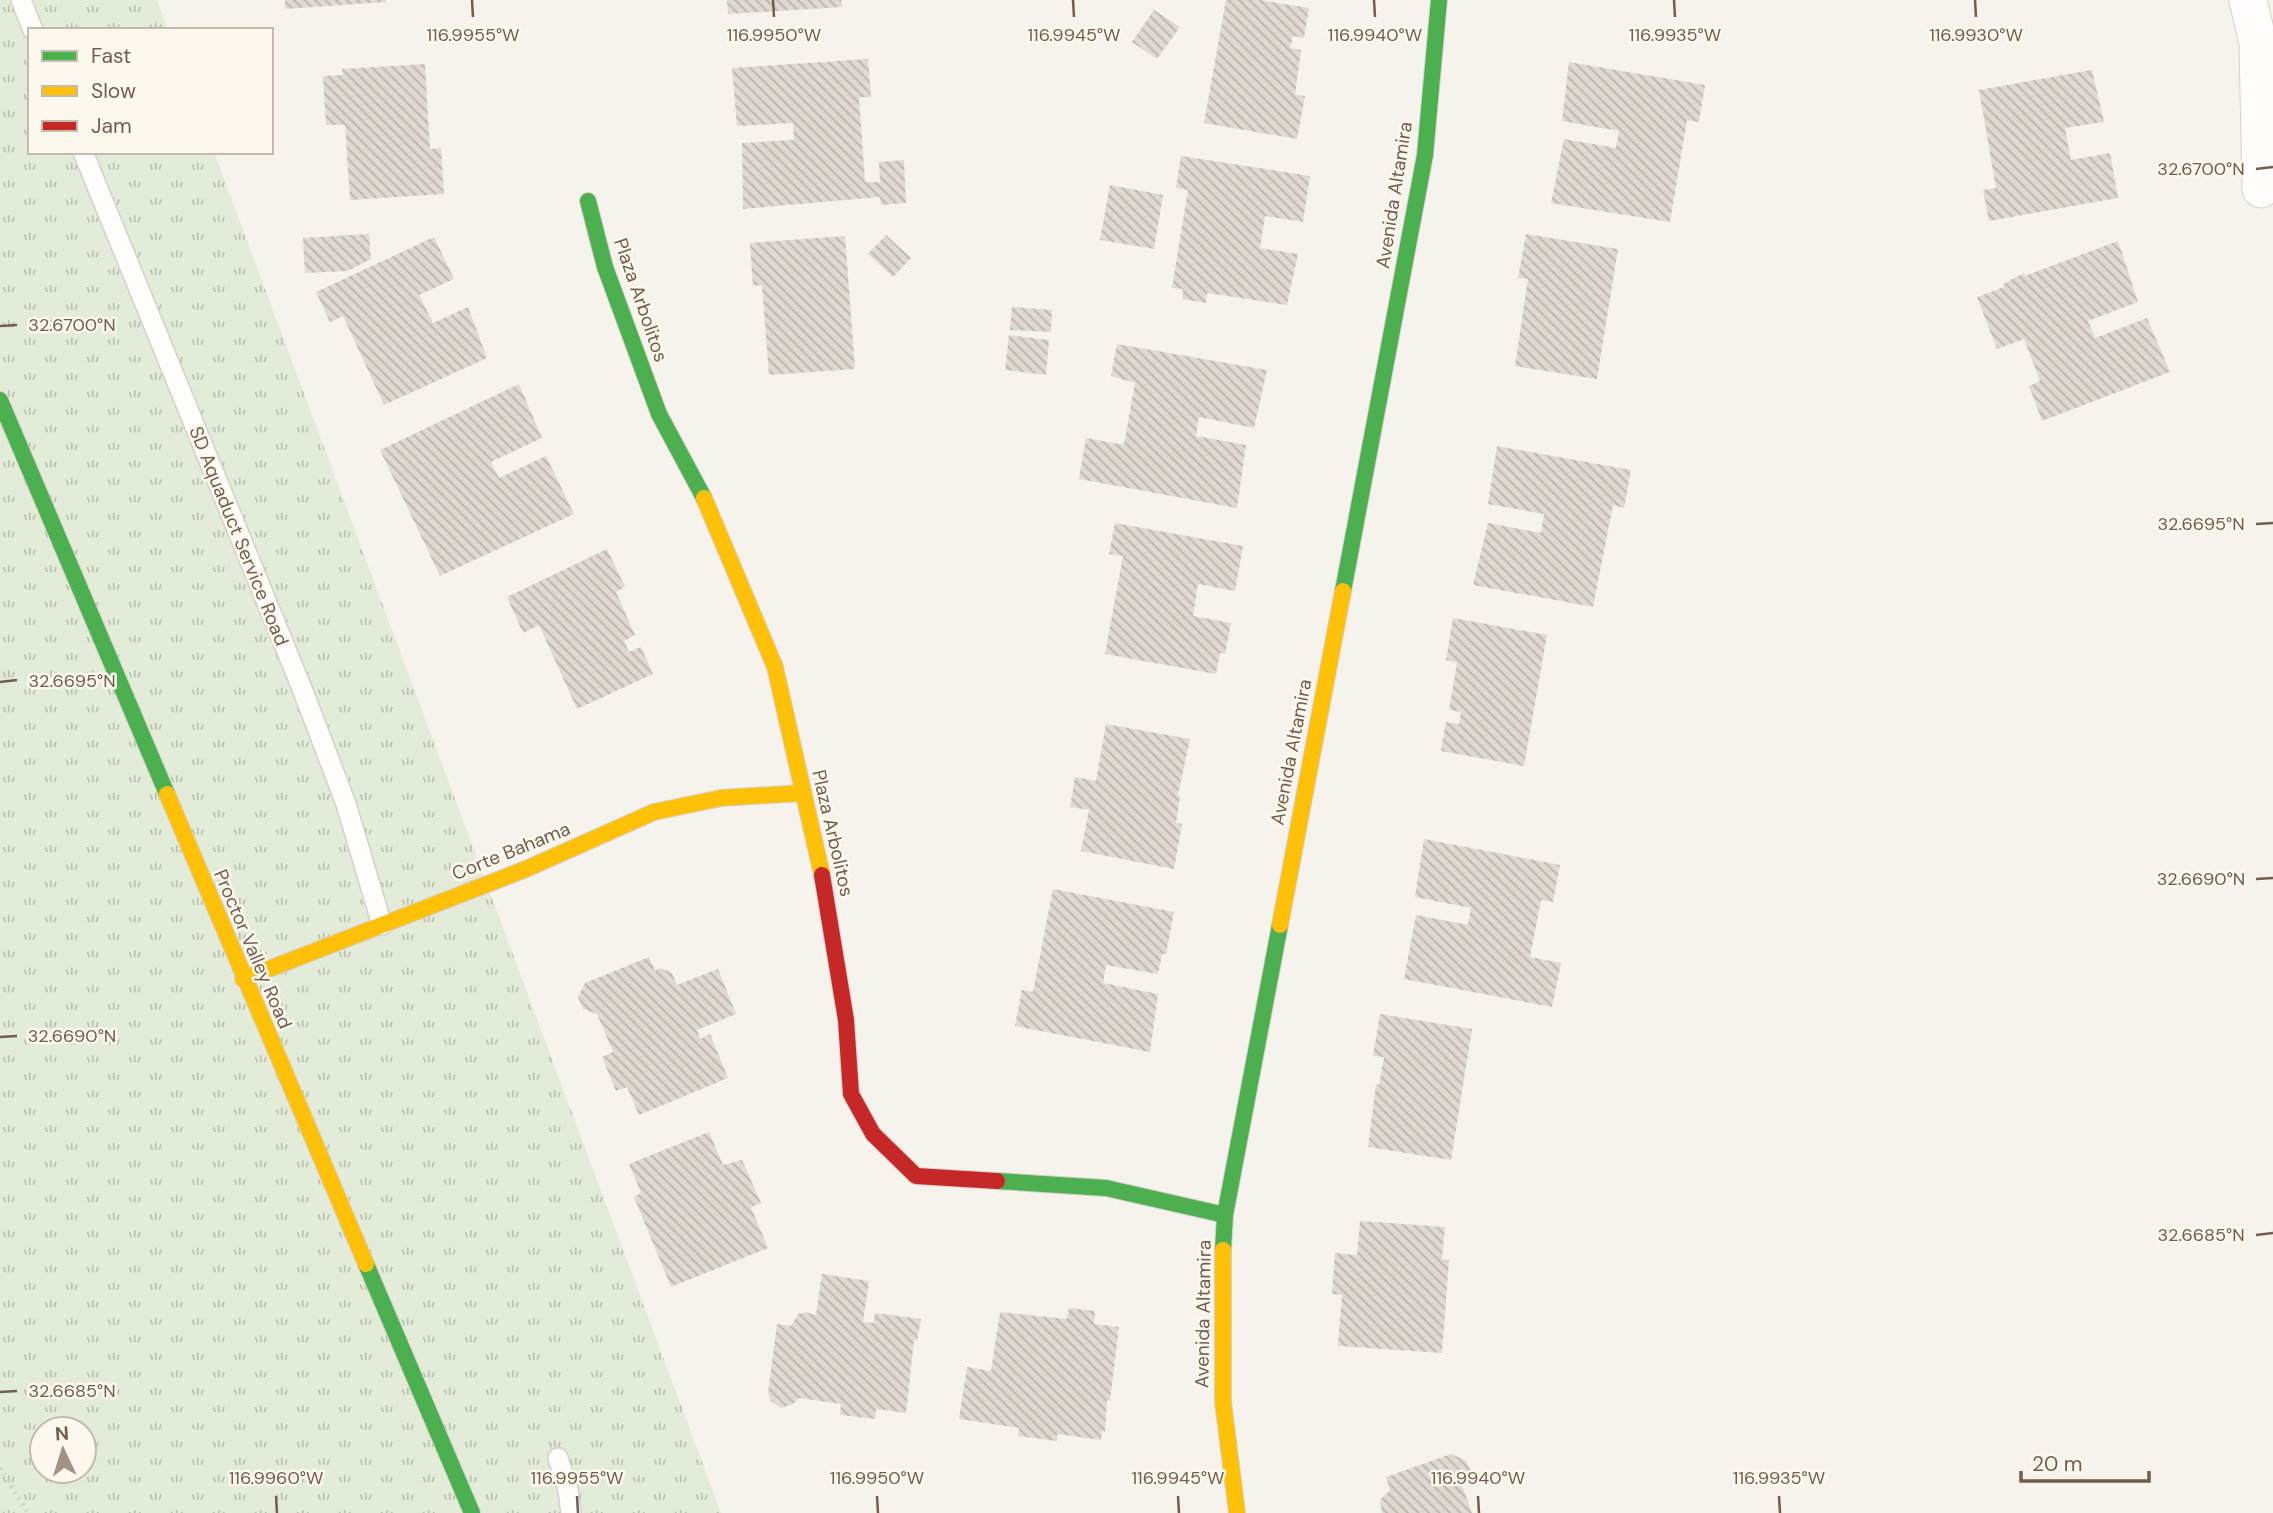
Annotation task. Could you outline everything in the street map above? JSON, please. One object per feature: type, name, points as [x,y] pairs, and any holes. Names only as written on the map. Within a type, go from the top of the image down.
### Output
[{"type":"street","name":"Avenida Altamira","points":[[1237,1513],[1224,1427],[1220,1356],[1225,1215],[1425,155],[1439,0]]},
{"type":"street","points":[[2248,0],[2259,43],[2262,190]]},
{"type":"street","name":"Plaza Arbolitos","points":[[588,201],[605,267],[659,414],[710,510],[775,667],[829,906],[846,1020],[851,1094],[873,1134],[915,1176],[1106,1188],[1225,1215]]},
{"type":"street","name":"Proctor Valley Road","points":[[0,400],[243,979],[472,1513]]},
{"type":"street","name":"Corte Bahama","points":[[243,979],[526,869],[654,812],[721,798],[802,793]]},
{"type":"lane","points":[[21,0],[32,28]]},
{"type":"lane","name":"SD Aquaduct Service Road","points":[[84,154],[303,691],[346,804],[382,925]]},
{"type":"lane","points":[[558,1458],[568,1490],[571,1513]]},
{"type":"path","points":[[0,1468],[28,1513]]},
{"type":"green space","points":[[0,0],[157,0],[167,28],[28,28],[28,154],[215,154],[721,1513],[0,1513]]},
{"type":"building","points":[[285,0],[386,0],[386,2],[285,9]]},
{"type":"building","points":[[727,0],[841,0],[842,7],[728,14]]},
{"type":"building","points":[[1226,0],[1260,0],[1309,8],[1304,38],[1293,36],[1290,48],[1301,50],[1295,95],[1305,96],[1297,139],[1204,123]]},
{"type":"building","points":[[1154,10],[1180,27],[1157,59],[1132,42]]},
{"type":"building","points":[[868,59],[871,97],[859,97],[865,182],[880,182],[879,162],[904,160],[906,203],[881,205],[880,197],[743,209],[742,143],[794,140],[793,123],[737,126],[732,68]]},
{"type":"building","points":[[1569,62],[1705,85],[1699,122],[1687,120],[1670,222],[1551,203],[1564,139],[1616,148],[1619,131],[1562,121]]},
{"type":"building","points":[[425,64],[430,149],[441,148],[444,194],[350,200],[345,125],[326,125],[323,76],[343,75],[342,69]]},
{"type":"building","points":[[2092,70],[2104,122],[2065,128],[2071,160],[2110,153],[2118,198],[1989,221],[1983,190],[1996,188],[1979,90]]},
{"type":"building","points":[[1181,156],[1310,176],[1303,222],[1265,216],[1260,248],[1298,254],[1287,305],[1207,293],[1206,303],[1182,299],[1183,289],[1172,288],[1188,190],[1176,188]]},
{"type":"building","points":[[1110,185],[1163,195],[1154,249],[1100,240]]},
{"type":"building","points":[[369,234],[371,259],[348,271],[305,273],[303,238]]},
{"type":"building","points":[[1526,234],[1618,249],[1597,379],[1515,366],[1528,279],[1518,278]]},
{"type":"building","points":[[886,235],[911,258],[893,277],[868,254]]},
{"type":"building","points":[[845,236],[855,369],[769,375],[762,285],[753,286],[750,243]]},
{"type":"building","points":[[434,237],[454,279],[419,295],[433,323],[468,307],[487,358],[384,405],[343,316],[330,322],[316,292]]},
{"type":"building","points":[[2118,241],[2138,302],[2088,321],[2095,338],[2147,318],[2170,372],[2042,421],[2029,386],[2040,381],[2024,339],[1997,349],[1977,297],[2004,287],[2003,284],[2024,273],[2025,276]]},
{"type":"building","points":[[1012,307],[1052,310],[1051,332],[1010,330]]},
{"type":"building","points":[[1009,335],[1049,340],[1046,375],[1005,370]]},
{"type":"building","points":[[1117,344],[1267,370],[1254,428],[1199,417],[1196,436],[1246,445],[1237,508],[1079,479],[1086,438],[1124,445],[1135,383],[1111,376]]},
{"type":"building","points":[[519,384],[542,438],[491,462],[499,478],[546,456],[574,514],[440,576],[380,450]]},
{"type":"building","points":[[1497,446],[1631,470],[1624,508],[1613,505],[1593,607],[1473,585],[1488,523],[1541,533],[1544,514],[1488,504]]},
{"type":"building","points":[[1115,523],[1243,546],[1235,591],[1198,584],[1193,616],[1231,623],[1225,654],[1220,653],[1216,674],[1105,654],[1123,556],[1109,554]]},
{"type":"building","points":[[607,549],[625,587],[616,592],[635,635],[624,641],[629,652],[641,647],[653,674],[577,709],[539,625],[523,633],[507,597]]},
{"type":"building","points":[[1453,618],[1547,635],[1524,766],[1441,751],[1446,722],[1459,724],[1461,712],[1449,710],[1457,662],[1446,660]]},
{"type":"building","points":[[1106,724],[1190,739],[1178,795],[1176,823],[1182,824],[1174,869],[1081,851],[1089,810],[1070,807],[1075,777],[1096,781]]},
{"type":"building","points":[[1424,839],[1560,865],[1553,902],[1541,900],[1530,957],[1561,963],[1552,1007],[1404,979],[1416,915],[1468,925],[1471,908],[1415,897]]},
{"type":"building","points":[[1053,889],[1174,912],[1166,954],[1162,954],[1158,974],[1106,965],[1103,983],[1158,994],[1150,1052],[1015,1026],[1022,990],[1033,992]]},
{"type":"building","points":[[649,957],[655,971],[660,968],[672,973],[677,985],[718,969],[736,1014],[697,1030],[700,1039],[710,1034],[728,1078],[639,1115],[627,1087],[616,1091],[602,1057],[613,1052],[597,1014],[583,1009],[578,997],[585,983]]},
{"type":"building","points":[[1380,1014],[1472,1029],[1451,1160],[1368,1147],[1376,1084],[1379,1085],[1384,1057],[1373,1056]]},
{"type":"building","points":[[709,1132],[723,1165],[742,1160],[761,1203],[751,1207],[768,1248],[671,1287],[634,1197],[641,1193],[629,1164]]},
{"type":"building","points":[[1360,1221],[1445,1227],[1442,1259],[1449,1260],[1442,1353],[1338,1346],[1342,1295],[1332,1294],[1335,1253],[1357,1255]]},
{"type":"building","points":[[822,1274],[869,1281],[863,1322],[873,1323],[875,1313],[921,1319],[917,1341],[914,1340],[906,1413],[876,1409],[875,1419],[840,1415],[841,1404],[799,1398],[793,1404],[781,1408],[771,1401],[768,1393],[777,1324],[791,1326],[798,1314],[805,1312],[816,1315]]},
{"type":"building","points":[[1069,1308],[1095,1311],[1094,1324],[1119,1327],[1110,1401],[1107,1400],[1105,1432],[1102,1431],[1101,1440],[1057,1434],[1057,1441],[1018,1436],[1019,1428],[959,1419],[967,1367],[991,1371],[1000,1312],[1067,1319]]},
{"type":"building","points":[[1451,1454],[1465,1460],[1470,1469],[1469,1477],[1462,1485],[1472,1513],[1382,1513],[1380,1500],[1390,1490],[1386,1477]]},
{"type":"traffic: fast","points":[[1343,591],[1425,155],[1439,0]]},
{"type":"traffic: fast","points":[[588,201],[605,267],[659,414],[704,498]]},
{"type":"traffic: fast","points":[[0,400],[167,794]]},
{"type":"traffic: fast","points":[[1223,1250],[1225,1215],[1280,925]]},
{"type":"traffic: fast","points":[[997,1181],[1106,1188],[1225,1215]]},
{"type":"traffic: fast","points":[[366,1264],[472,1513]]},
{"type":"traffic: slow","points":[[704,498],[775,667],[822,875]]},
{"type":"traffic: slow","points":[[1280,925],[1343,591]]},
{"type":"traffic: slow","points":[[243,979],[526,869],[654,812],[721,798],[802,793]]},
{"type":"traffic: slow","points":[[167,794],[366,1264]]},
{"type":"traffic: slow","points":[[1223,1250],[1223,1402],[1237,1513]]},
{"type":"traffic: jam","points":[[822,875],[846,1020],[851,1094],[873,1134],[916,1176],[997,1181]]}]
